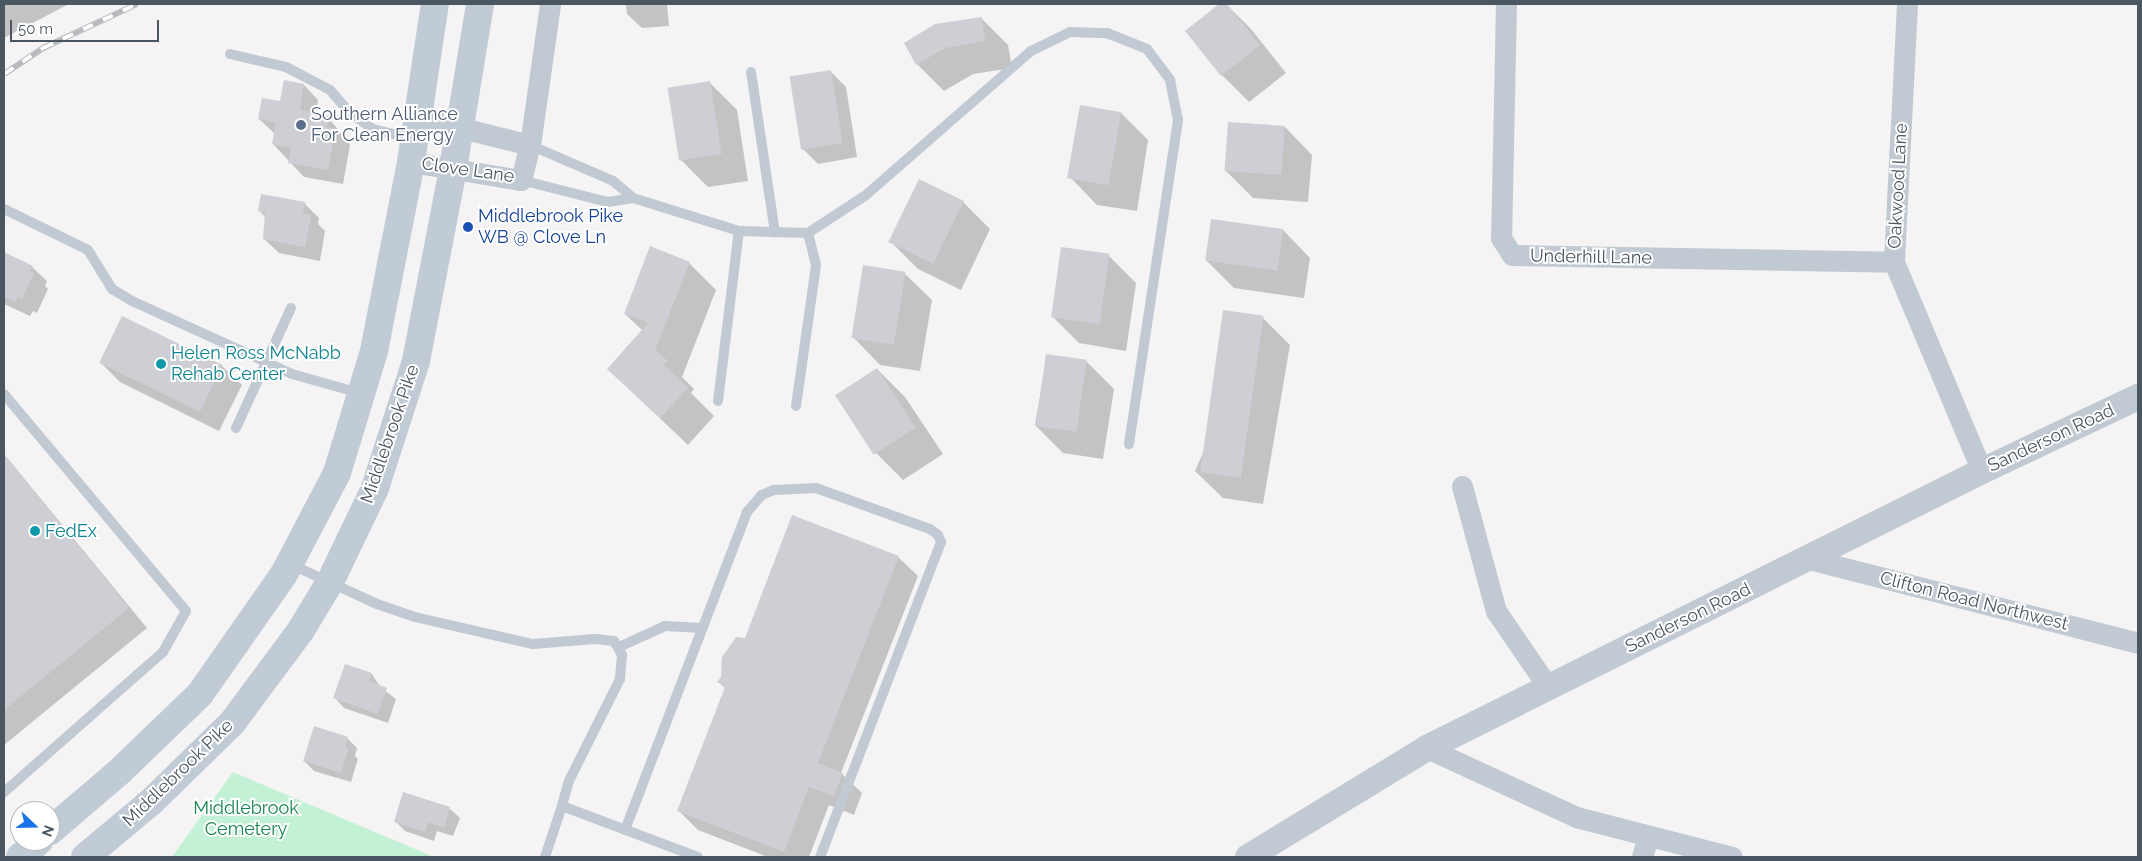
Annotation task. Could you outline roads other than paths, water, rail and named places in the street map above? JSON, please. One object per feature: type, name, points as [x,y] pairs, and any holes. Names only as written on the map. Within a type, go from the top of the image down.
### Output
[{"type":"main road","points":[[60,823],[120,772],[200,694],[290,564],[337,473],[374,351],[414,139],[435,4]]},
{"type":"main road","name":"Middlebrook Pike","points":[[85,857],[152,801],[232,723],[301,630],[330,582],[375,488],[416,361],[453,169],[480,4]]},
{"type":"street","name":"Clove Lane","points":[[414,139],[453,169],[521,180],[530,145],[550,4]]},
{"type":"street","name":"Underhill Lane","points":[[1506,4],[1501,238],[1512,255],[1894,262]]},
{"type":"street","name":"Oakwood Lane","points":[[1906,4],[1894,262],[1982,471]]},
{"type":"street","name":"Clove Lane","points":[[414,139],[460,126],[530,145]]},
{"type":"street","name":"Sanderson Road","points":[[1248,857],[1427,748],[1982,471],[2138,397]]},
{"type":"street","points":[[1462,486],[1496,611],[1548,687]]},
{"type":"street","name":"Clifton Road Northwest","points":[[1809,559],[2138,642]]},
{"type":"street","points":[[1427,748],[1576,817],[1732,857]]},
{"type":"street","points":[[1642,857],[1648,836]]},
{"type":"lane","points":[[530,145],[613,181],[634,198],[739,231],[808,233],[866,195],[1031,51],[1070,32],[1107,33],[1147,49],[1170,80],[1178,120],[1128,444]]},
{"type":"lane","points":[[230,54],[286,68],[330,90],[348,111],[373,130],[414,139]]},
{"type":"lane","points":[[751,72],[775,232]]},
{"type":"lane","points":[[521,180],[608,202],[634,198]]},
{"type":"lane","points":[[4,209],[88,250],[118,293],[292,374],[361,394]]},
{"type":"lane","points":[[718,401],[739,231]]},
{"type":"lane","points":[[796,406],[816,265],[808,233]]},
{"type":"lane","points":[[236,428],[291,308]]},
{"type":"lane","points":[[4,394],[186,612],[163,652],[4,792]]},
{"type":"lane","points":[[625,830],[747,512],[762,495],[787,488],[828,490],[938,534],[941,542],[820,857]]},
{"type":"lane","points":[[290,564],[415,617],[533,644],[607,639],[619,647],[622,660],[620,679],[570,781],[545,857]]},
{"type":"lane","points":[[619,647],[665,626],[702,628]]},
{"type":"lane","points":[[562,806],[698,857]]},
{"type":"railway","points":[[4,74],[43,48],[137,4]]},
{"type":"place","name":"Southern Alliance For Clean Energy","points":[[301,125]]},
{"type":"place","name":"Middlebrook Pike WB @ Clove Ln","points":[[468,227]]},
{"type":"place","name":"Helen Ross McNabb Rehab Center","points":[[161,364]]},
{"type":"place","name":"FedEx","points":[[35,531]]},
{"type":"park label","name":"Middlebrook Cemetery","points":[[246,820]]}]
